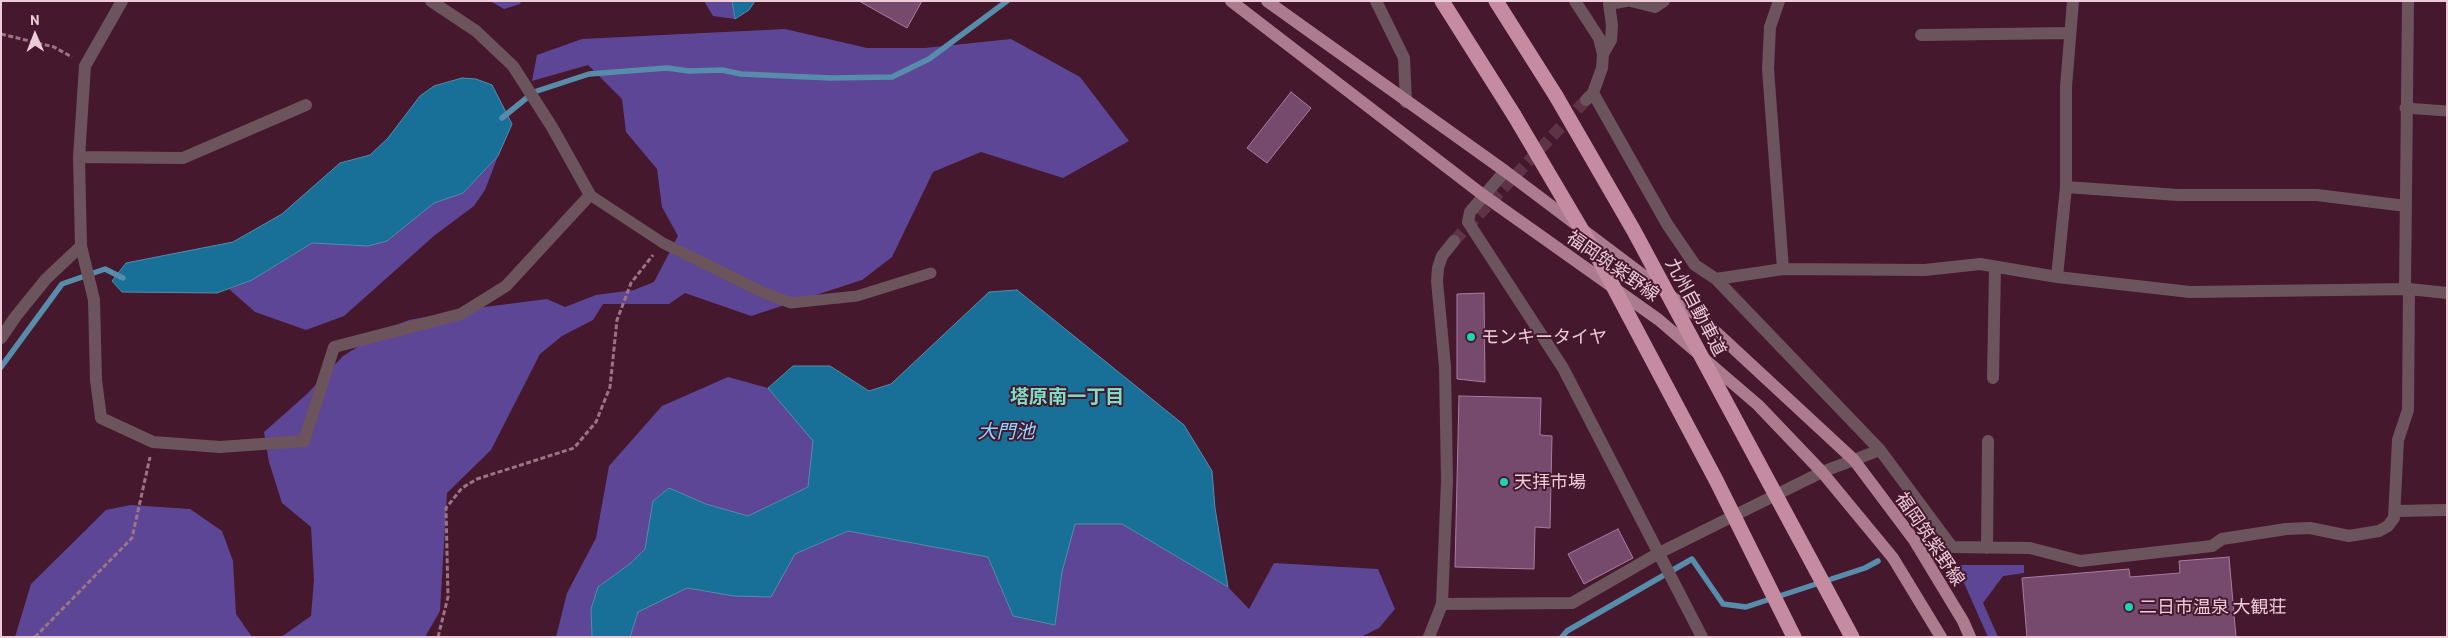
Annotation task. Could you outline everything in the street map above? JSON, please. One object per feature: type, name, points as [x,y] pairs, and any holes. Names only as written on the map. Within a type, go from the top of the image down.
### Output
[{"type":"highway","points":[[1442,1],[1514,115],[1596,254],[1716,480],[1794,637]]},
{"type":"highway","name":"九州自動車道","points":[[1496,1],[1556,96],[1634,231],[1852,637]]},
{"type":"main road","name":"福岡筑紫野線","points":[[1231,1],[1483,195],[1659,320],[1758,405],[1822,472],[1893,558],[1941,637]]},
{"type":"main road","name":"福岡筑紫野線","points":[[1268,1],[1406,102],[1505,171],[1704,321],[1854,460],[1914,540],[1970,637]]},
{"type":"street","points":[[122,1],[85,66],[79,157],[81,246],[94,300],[96,380],[101,418],[153,442],[220,447],[304,441],[334,347],[461,314],[506,286],[590,195],[552,126],[512,66],[476,31],[431,1]]},
{"type":"street","points":[[1376,1],[1404,58],[1406,102]]},
{"type":"street","points":[[1575,1],[1598,38],[1603,54],[1602,68],[1589,97],[1667,224],[1695,265],[1716,279],[1880,450],[1952,547],[2030,548],[2080,562],[2212,546],[2222,539],[2286,529],[2310,528],[2349,536],[2359,536],[2370,534],[2388,526],[2394,518],[2398,440],[2408,410],[2405,108],[2408,1]]},
{"type":"street","points":[[1603,54],[1611,40],[1612,25],[1609,4],[1626,1]]},
{"type":"street","points":[[1631,1],[1655,6],[1664,1]]},
{"type":"street","points":[[1779,1],[1770,27],[1768,68],[1783,269]]},
{"type":"street","points":[[2057,277],[2066,187],[2066,87],[2073,1]]},
{"type":"street","points":[[1921,35],[2070,33]]},
{"type":"street","points":[[79,157],[183,158],[306,105]]},
{"type":"street","points":[[1505,171],[1470,212],[1468,222],[1563,368],[1702,637]]},
{"type":"street","points":[[2066,187],[2178,195],[2317,196],[2406,206]]},
{"type":"street","points":[[1429,637],[1442,604],[1447,481],[1445,367],[1437,281],[1438,268],[1442,256],[1454,241]]},
{"type":"street","points":[[1,338],[46,279],[81,246]]},
{"type":"street","points":[[1716,279],[1783,269],[1925,270],[1980,264],[2057,277],[2190,292],[2407,289],[2447,293]]},
{"type":"street","points":[[1993,378],[1995,267]]},
{"type":"street","points":[[1987,548],[1988,441]]},
{"type":"street","points":[[1442,604],[1572,603],[1659,553],[1822,472],[1880,450]]},
{"type":"street","points":[[2395,511],[2447,510]]},
{"type":"lane","points":[[2405,108],[2447,111]]},
{"type":"lane","points":[[590,195],[663,243],[762,292],[791,303],[857,296],[931,273]]},
{"type":"path","points":[[1,34],[54,47],[85,66]]},
{"type":"path","points":[[438,637],[448,597],[446,508],[462,488],[477,479],[574,448],[596,422],[610,387],[617,320],[631,283],[663,243]]},
{"type":"path","points":[[35,637],[132,538],[153,442]]},
{"type":"shaded area","points":[[490,1],[521,1],[520,4],[504,9]]},
{"type":"shaded area","points":[[704,1],[732,1],[735,19],[713,16]]},
{"type":"shaded area","points":[[785,29],[867,48],[925,48],[1011,39],[1080,77],[1129,141],[1063,178],[981,152],[933,172],[892,257],[862,280],[751,316],[685,293],[669,304],[603,304],[593,320],[562,336],[540,354],[491,450],[447,493],[440,611],[425,637],[281,637],[311,616],[314,580],[311,527],[282,503],[269,462],[264,432],[307,394],[343,356],[386,329],[409,320],[469,309],[547,299],[565,307],[596,295],[634,290],[654,282],[678,236],[662,207],[657,169],[626,132],[622,99],[588,65],[532,81],[537,55],[582,39]]},
{"type":"shaded area","points":[[498,156],[485,190],[474,206],[435,235],[344,316],[306,330],[255,312],[229,289],[252,280],[312,243],[368,246],[387,241],[434,203],[463,193]]},
{"type":"shaded area","points":[[728,377],[768,388],[814,441],[808,487],[748,516],[706,504],[669,488],[653,501],[646,549],[631,563],[598,587],[591,609],[592,637],[556,637],[567,593],[596,538],[609,466],[662,406]]},
{"type":"shaded area","points":[[131,505],[190,509],[222,531],[233,561],[236,614],[252,637],[15,637],[31,584],[106,510]]},
{"type":"shaded area","points":[[1074,524],[1122,524],[1228,587],[1249,609],[1274,563],[1378,569],[1395,609],[1379,628],[1361,637],[630,637],[638,612],[661,599],[687,588],[734,596],[785,571],[795,554],[848,531],[988,557],[1013,616],[1055,625],[1062,572]]},
{"type":"shaded area","points":[[1956,565],[2024,565],[2024,573],[2003,576],[1983,603],[1998,637],[1988,637]]},
{"type":"water","points":[[732,1],[755,1],[749,10],[735,19]]},
{"type":"water","points":[[462,78],[476,79],[492,85],[512,124],[498,156],[463,193],[434,203],[387,241],[368,246],[312,243],[252,280],[217,293],[122,292],[112,281],[126,263],[233,242],[282,214],[340,163],[370,155],[388,138],[420,96],[434,86]]},
{"type":"water","name":"大門池","points":[[1017,290],[1184,425],[1212,471],[1215,508],[1228,587],[1122,524],[1075,524],[1062,572],[1055,625],[1013,616],[988,557],[848,531],[795,554],[771,597],[734,596],[687,588],[638,612],[630,637],[592,637],[591,609],[598,587],[631,563],[645,549],[653,501],[669,488],[706,504],[748,516],[808,487],[813,441],[768,388],[793,366],[830,366],[869,391],[891,384],[989,292]]},
{"type":"building","points":[[859,1],[922,1],[907,28]]},
{"type":"building","points":[[1291,92],[1311,108],[1267,163],[1247,148]]},
{"type":"building","name":"モンキータイヤ","points":[[1484,293],[1485,382],[1457,379],[1457,294]]},
{"type":"building","name":"天拝市場","points":[[1459,396],[1541,398],[1540,435],[1552,436],[1550,528],[1535,527],[1534,569],[1455,567]]},
{"type":"building","points":[[1618,529],[1633,558],[1584,584],[1568,554]]},
{"type":"building","name":"二日市温泉 大観荘","points":[[2229,557],[2236,637],[2027,637],[2022,578],[2129,569],[2130,577],[2180,573],[2179,561]]},
{"type":"waterway","points":[[502,118],[534,92],[589,74],[667,68],[689,71],[722,70],[741,74],[831,78],[892,77],[929,59],[1007,1]]},
{"type":"waterway","points":[[1,367],[62,284],[105,269],[123,278]]},
{"type":"waterway","points":[[1562,637],[1567,631],[1692,559],[1723,604],[1746,607],[1865,568],[1878,561]]},
{"type":"tunnel","points":[[1454,241],[1586,100]]},
{"type":"place","name":"モンキータイヤ","points":[[1471,337]]},
{"type":"place","name":"天拝市場","points":[[1504,482]]},
{"type":"place","name":"二日市温泉 大観荘","points":[[2129,607]]},
{"type":"district","name":"塔原南一丁目","points":[[1067,397]]}]
